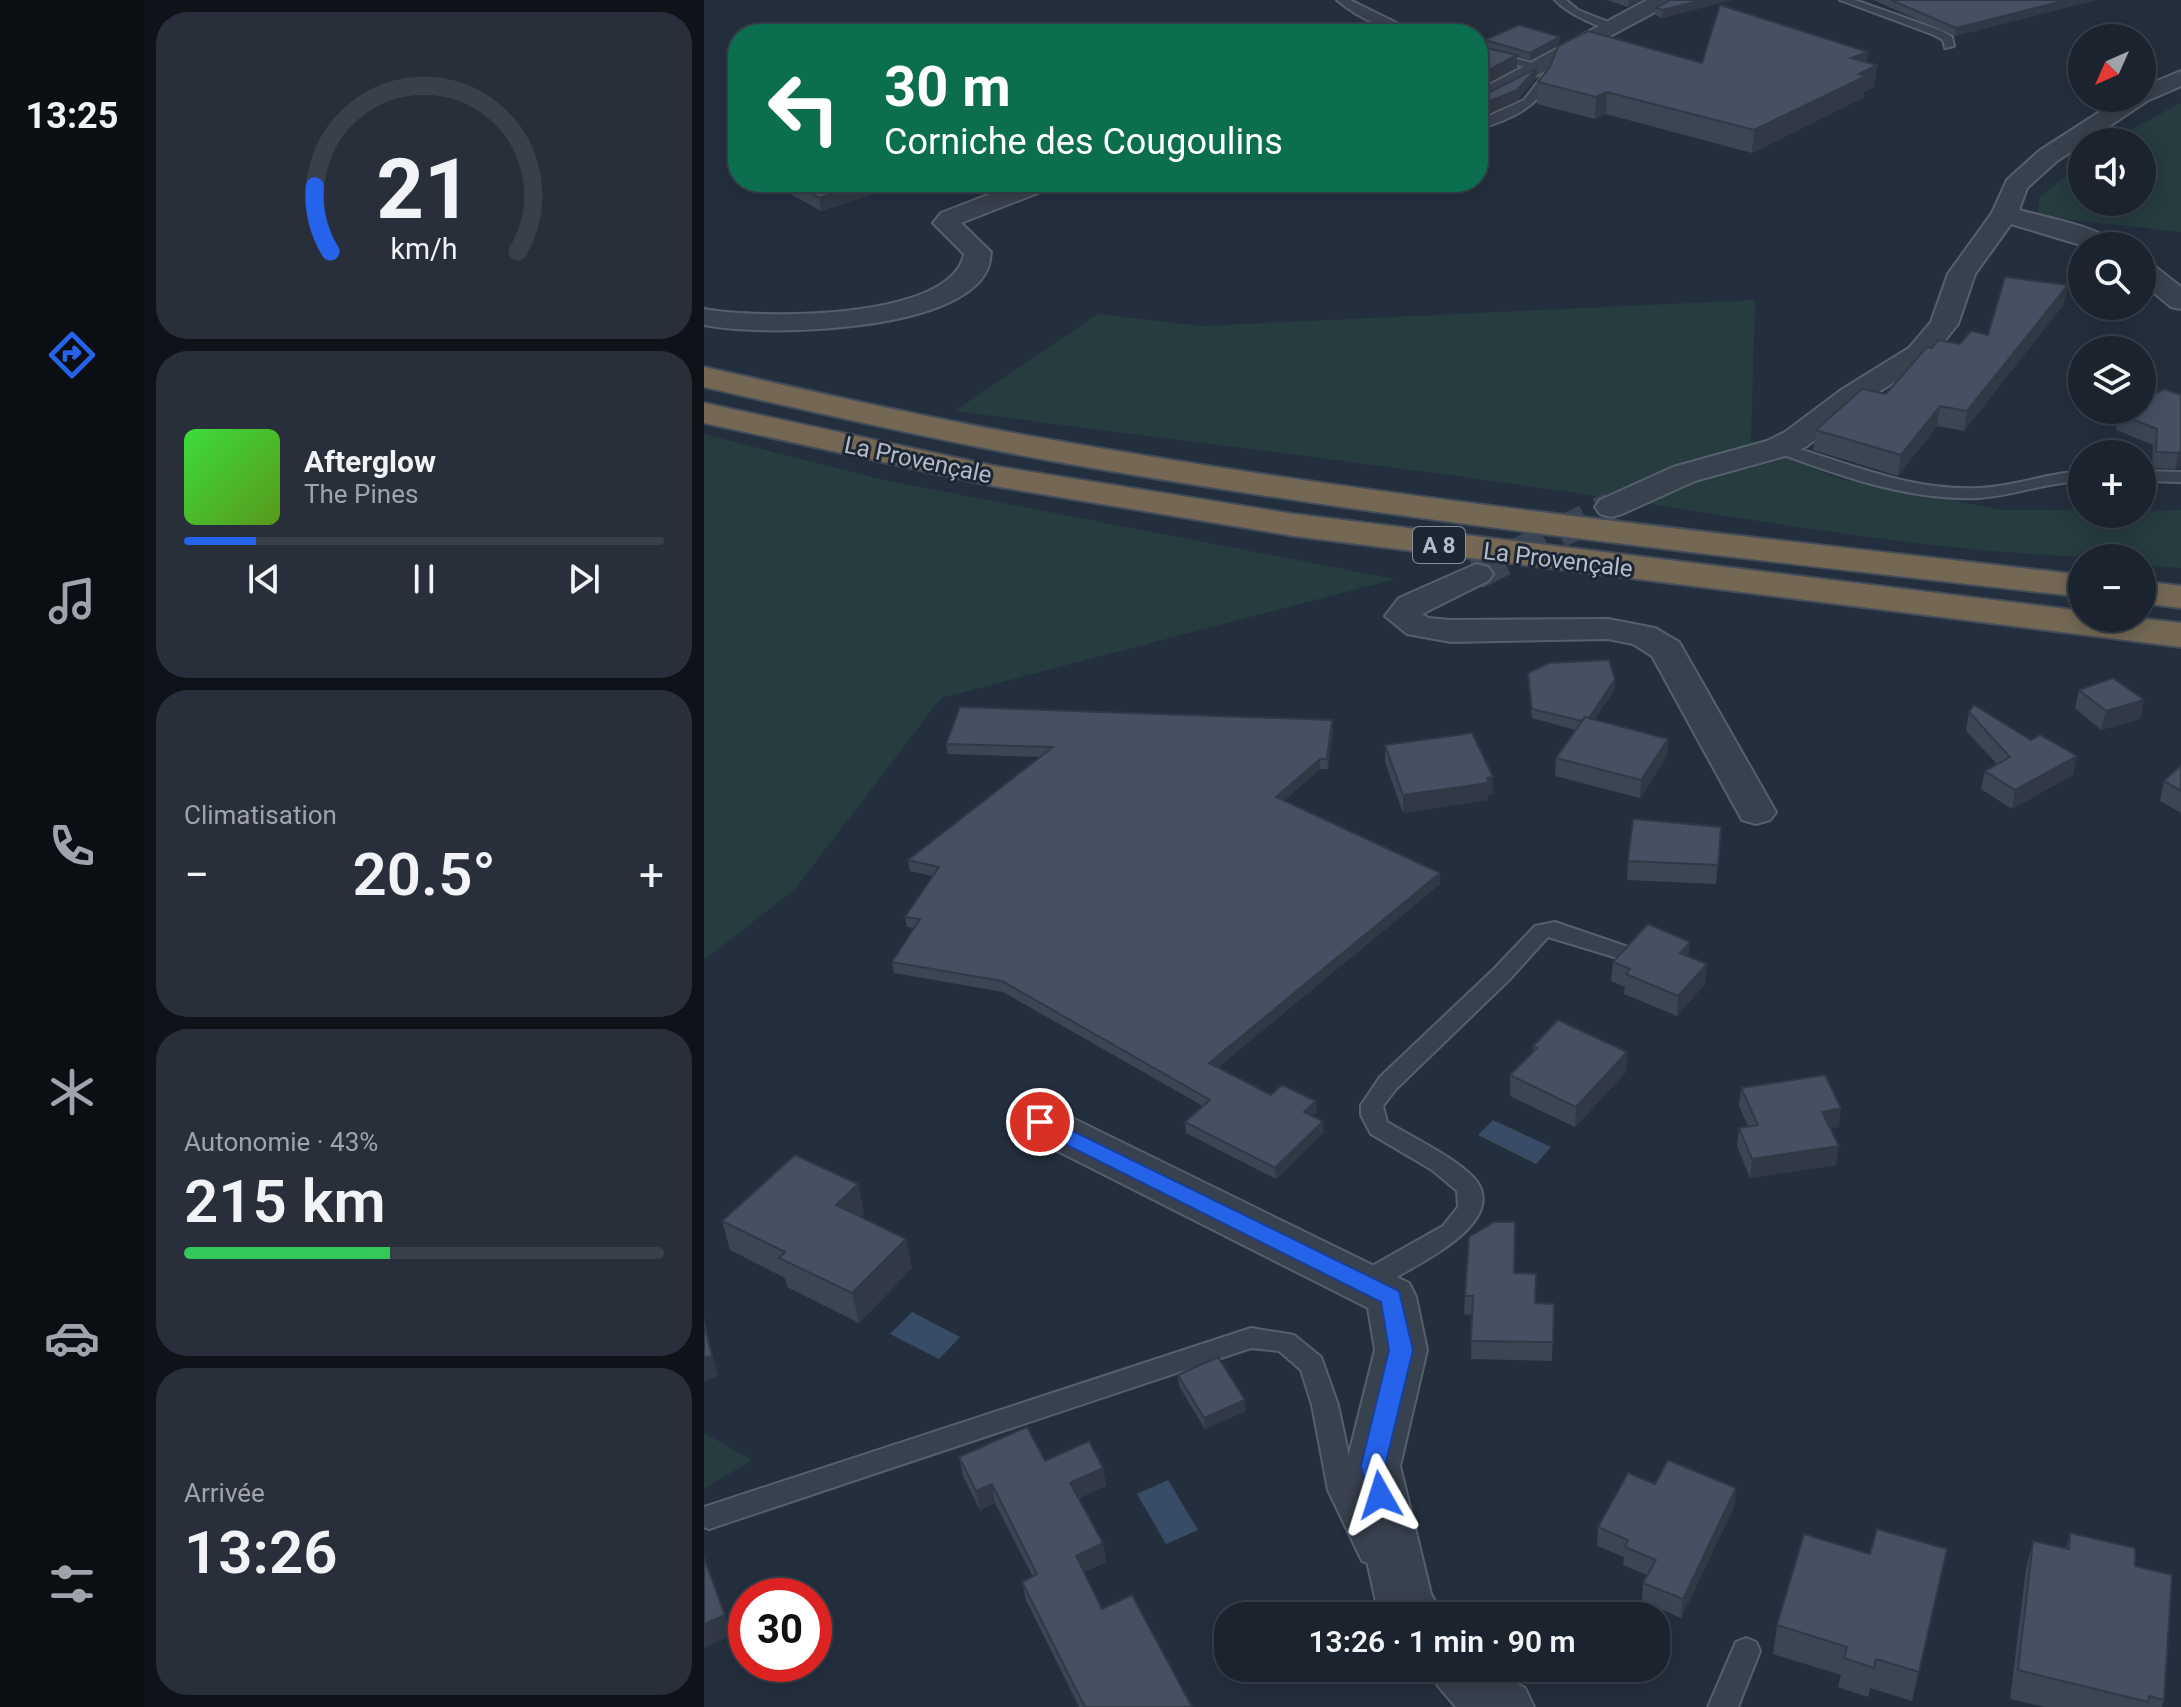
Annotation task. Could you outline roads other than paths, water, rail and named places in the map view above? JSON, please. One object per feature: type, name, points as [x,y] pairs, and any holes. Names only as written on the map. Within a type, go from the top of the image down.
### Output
[{"type":"highway","name":"La Provençale","points":[[704,377],[1010,443],[1296,489],[1474,514],[2068,584]]},
{"type":"highway","name":"La Provençale","points":[[704,413],[994,476],[1294,525],[2181,635]]},
{"type":"highway","points":[[2156,594],[2181,597]]},
{"type":"street","points":[[1488,93],[1663,0]]},
{"type":"street","points":[[2156,89],[2181,78]]},
{"type":"street","points":[[1611,507],[1684,474],[1778,448],[1796,439],[1852,396],[1919,354],[1944,324],[1962,274],[2005,214],[2016,185],[2048,156],[2115,112]]},
{"type":"street","points":[[704,317],[796,324],[857,320],[951,290],[973,271],[978,252],[946,223],[950,218],[1018,192]]},
{"type":"street","points":[[2005,214],[2068,232]]},
{"type":"street","points":[[2156,279],[2176,293]]},
{"type":"street","points":[[1476,574],[1411,605],[1402,616],[1419,627],[1451,631],[1608,629],[1643,635],[1666,650],[1756,812]]},
{"type":"street","points":[[1040,1122],[1391,1297],[1401,1350],[1373,1466],[1406,1599]]},
{"type":"street","points":[[1472,1682],[1486,1698],[1504,1707]]},
{"type":"lane","points":[[1342,0],[1386,24]]},
{"type":"lane","points":[[1560,0],[1574,12],[1616,27]]},
{"type":"lane","points":[[1845,0],[1938,33],[1948,39],[1949,46]]},
{"type":"lane","points":[[1488,53],[1545,64],[1549,76],[1539,96],[1524,108],[1488,121]]},
{"type":"lane","points":[[1778,448],[1874,478],[1938,491],[1977,493],[2068,478]]},
{"type":"lane","points":[[2156,476],[2181,477]]},
{"type":"lane","points":[[1365,1282],[1452,1232],[1470,1209],[1469,1188],[1440,1164],[1379,1128],[1372,1115],[1372,1105],[1388,1083],[1502,974],[1542,931],[1555,929],[1624,953]]},
{"type":"lane","points":[[709,1517],[1251,1338],[1285,1342],[1312,1364],[1325,1405],[1342,1490],[1368,1549],[1406,1599]]},
{"type":"lane","points":[[1723,1707],[1746,1651]]},
{"type":"water","points":[[1493,1120],[1551,1147],[1536,1164],[1478,1135]]},
{"type":"water","points":[[912,1312],[960,1337],[939,1359],[890,1334]]},
{"type":"water","points":[[1168,1480],[1198,1530],[1166,1544],[1137,1494]]},
{"type":"tunnel","points":[[1476,574],[1611,507]]}]
